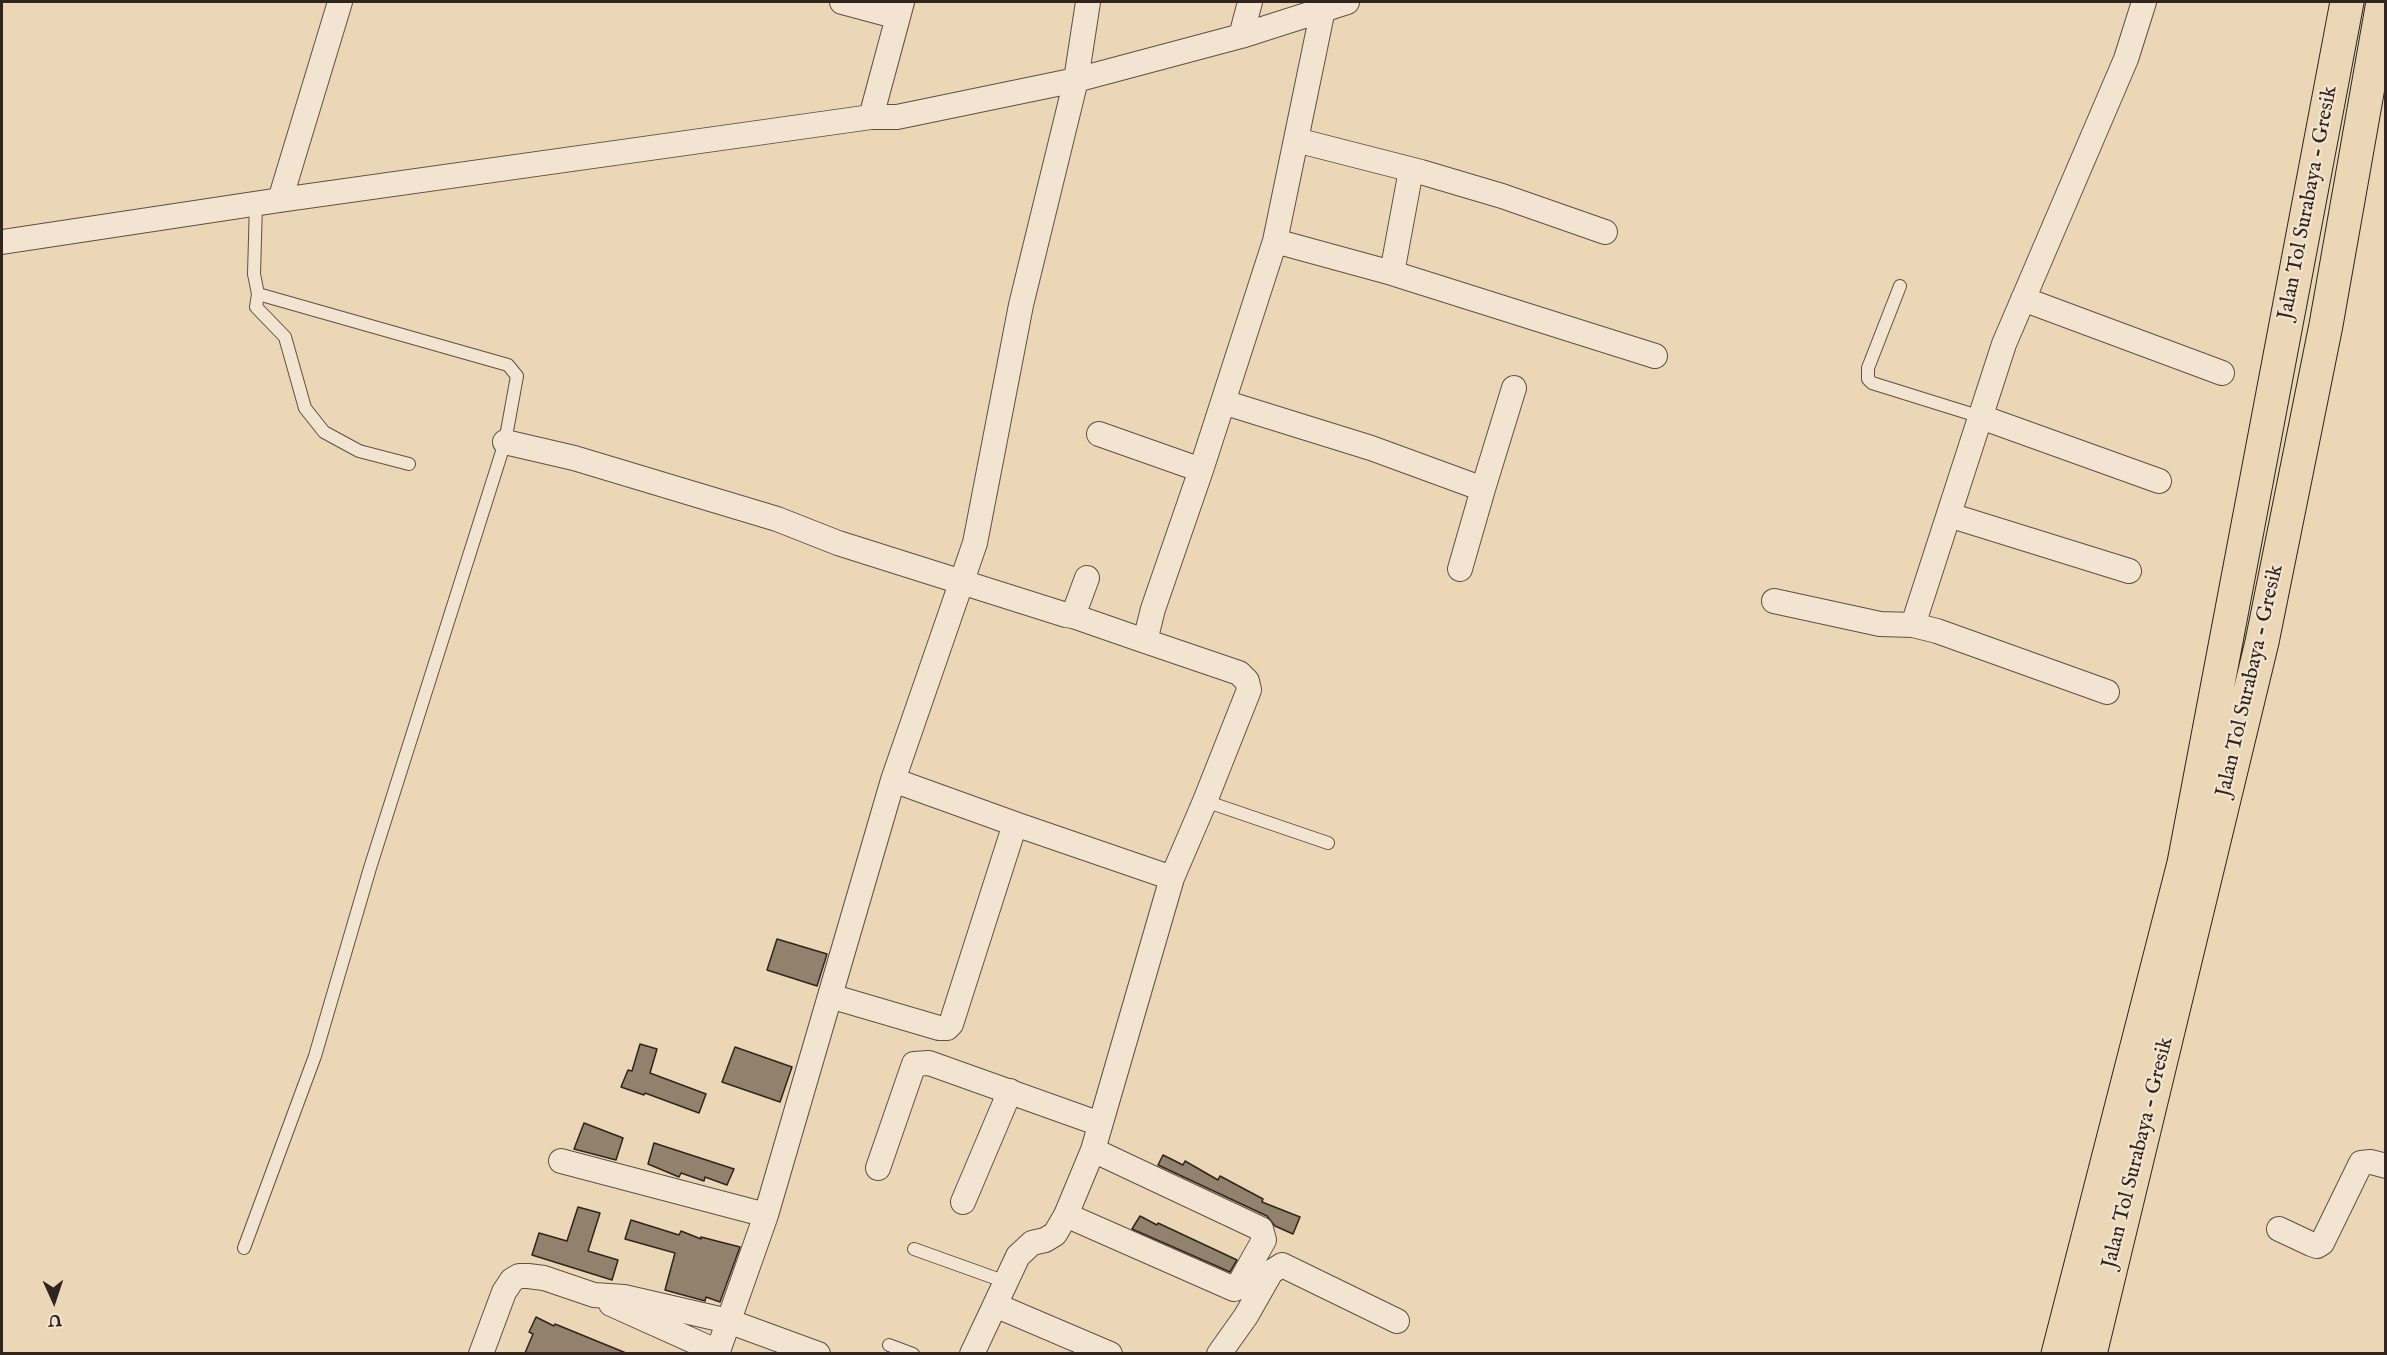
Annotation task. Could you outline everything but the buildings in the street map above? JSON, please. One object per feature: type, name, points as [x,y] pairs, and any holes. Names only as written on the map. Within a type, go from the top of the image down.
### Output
[{"type":"highway","name":"Jalan Tol Surabaya - Gresik","points":[[2058,1353],[2184,863],[2347,2]]},
{"type":"highway","name":"Jalan Tol Surabaya - Gresik","points":[[2091,1353],[2262,642],[2325,325],[2383,2]]},
{"type":"street","points":[[268,201],[340,2]]},
{"type":"street","points":[[842,2],[900,9],[871,117]]},
{"type":"street","points":[[481,1353],[504,1292],[512,1280],[519,1276],[544,1278],[594,1295],[618,1309],[718,1353],[766,1215],[893,780],[978,530],[1021,305],[1076,80],[1088,2]]},
{"type":"street","points":[[1241,36],[1250,2]]},
{"type":"street","points":[[2,242],[268,201],[871,117],[897,117],[1076,80],[1241,36],[1347,2]]},
{"type":"street","points":[[1913,625],[2004,344],[2126,59],[2144,2]]},
{"type":"street","points":[[1145,641],[1153,609],[1201,470],[1275,241],[1323,9]]},
{"type":"street","points":[[1296,140],[1502,196],[1605,232]]},
{"type":"street","points":[[1392,273],[1411,170]]},
{"type":"street","points":[[1275,241],[1392,273],[1654,356]]},
{"type":"street","points":[[2024,299],[2222,373]]},
{"type":"street","points":[[1460,569],[1514,388]]},
{"type":"street","points":[[1223,402],[1371,448],[1483,489]]},
{"type":"street","points":[[1981,417],[2159,481]]},
{"type":"street","points":[[1100,434],[1201,470]]},
{"type":"street","points":[[505,441],[574,458],[777,519],[838,543],[960,583],[1073,616],[1239,674],[1247,681],[1249,690],[1172,878],[1093,1149],[1066,1215],[1055,1234],[1032,1244],[1018,1256],[972,1353]]},
{"type":"street","points":[[1949,515],[2129,571]]},
{"type":"street","points":[[1073,616],[1087,578]]},
{"type":"street","points":[[1774,601],[1881,624],[1913,625],[1937,631],[2107,692]]},
{"type":"street","points":[[893,780],[1172,878]]},
{"type":"street","points":[[830,996],[939,1028],[947,1028],[951,1024],[1015,824]]},
{"type":"street","points":[[878,1168],[914,1064],[929,1064],[1100,1124]]},
{"type":"street","points":[[963,1202],[1010,1091]]},
{"type":"street","points":[[1066,1215],[1234,1290],[1264,1240],[1261,1229],[1093,1149]]},
{"type":"street","points":[[561,1161],[766,1215]]},
{"type":"street","points":[[2279,1229],[2317,1246],[2322,1243],[2361,1164],[2371,1162],[2385,1166]]},
{"type":"street","points":[[1219,1353],[1246,1316],[1271,1272],[1282,1265],[1397,1322]]},
{"type":"street","points":[[594,1295],[624,1297],[728,1321],[818,1353]]},
{"type":"street","points":[[995,1305],[1110,1353]]},
{"type":"lane","points":[[268,201],[254,274],[258,294],[256,307],[285,337],[305,408],[324,432],[359,451],[409,464]]},
{"type":"lane","points":[[1900,286],[1868,368],[1868,379],[1872,383],[1981,417]]},
{"type":"lane","points":[[244,1248],[315,1056],[370,868],[505,441],[517,376],[508,365],[258,294]]},
{"type":"lane","points":[[1205,801],[1328,843]]},
{"type":"lane","points":[[914,1249],[1006,1281]]},
{"type":"lane","points":[[889,1345],[914,1353]]}]
